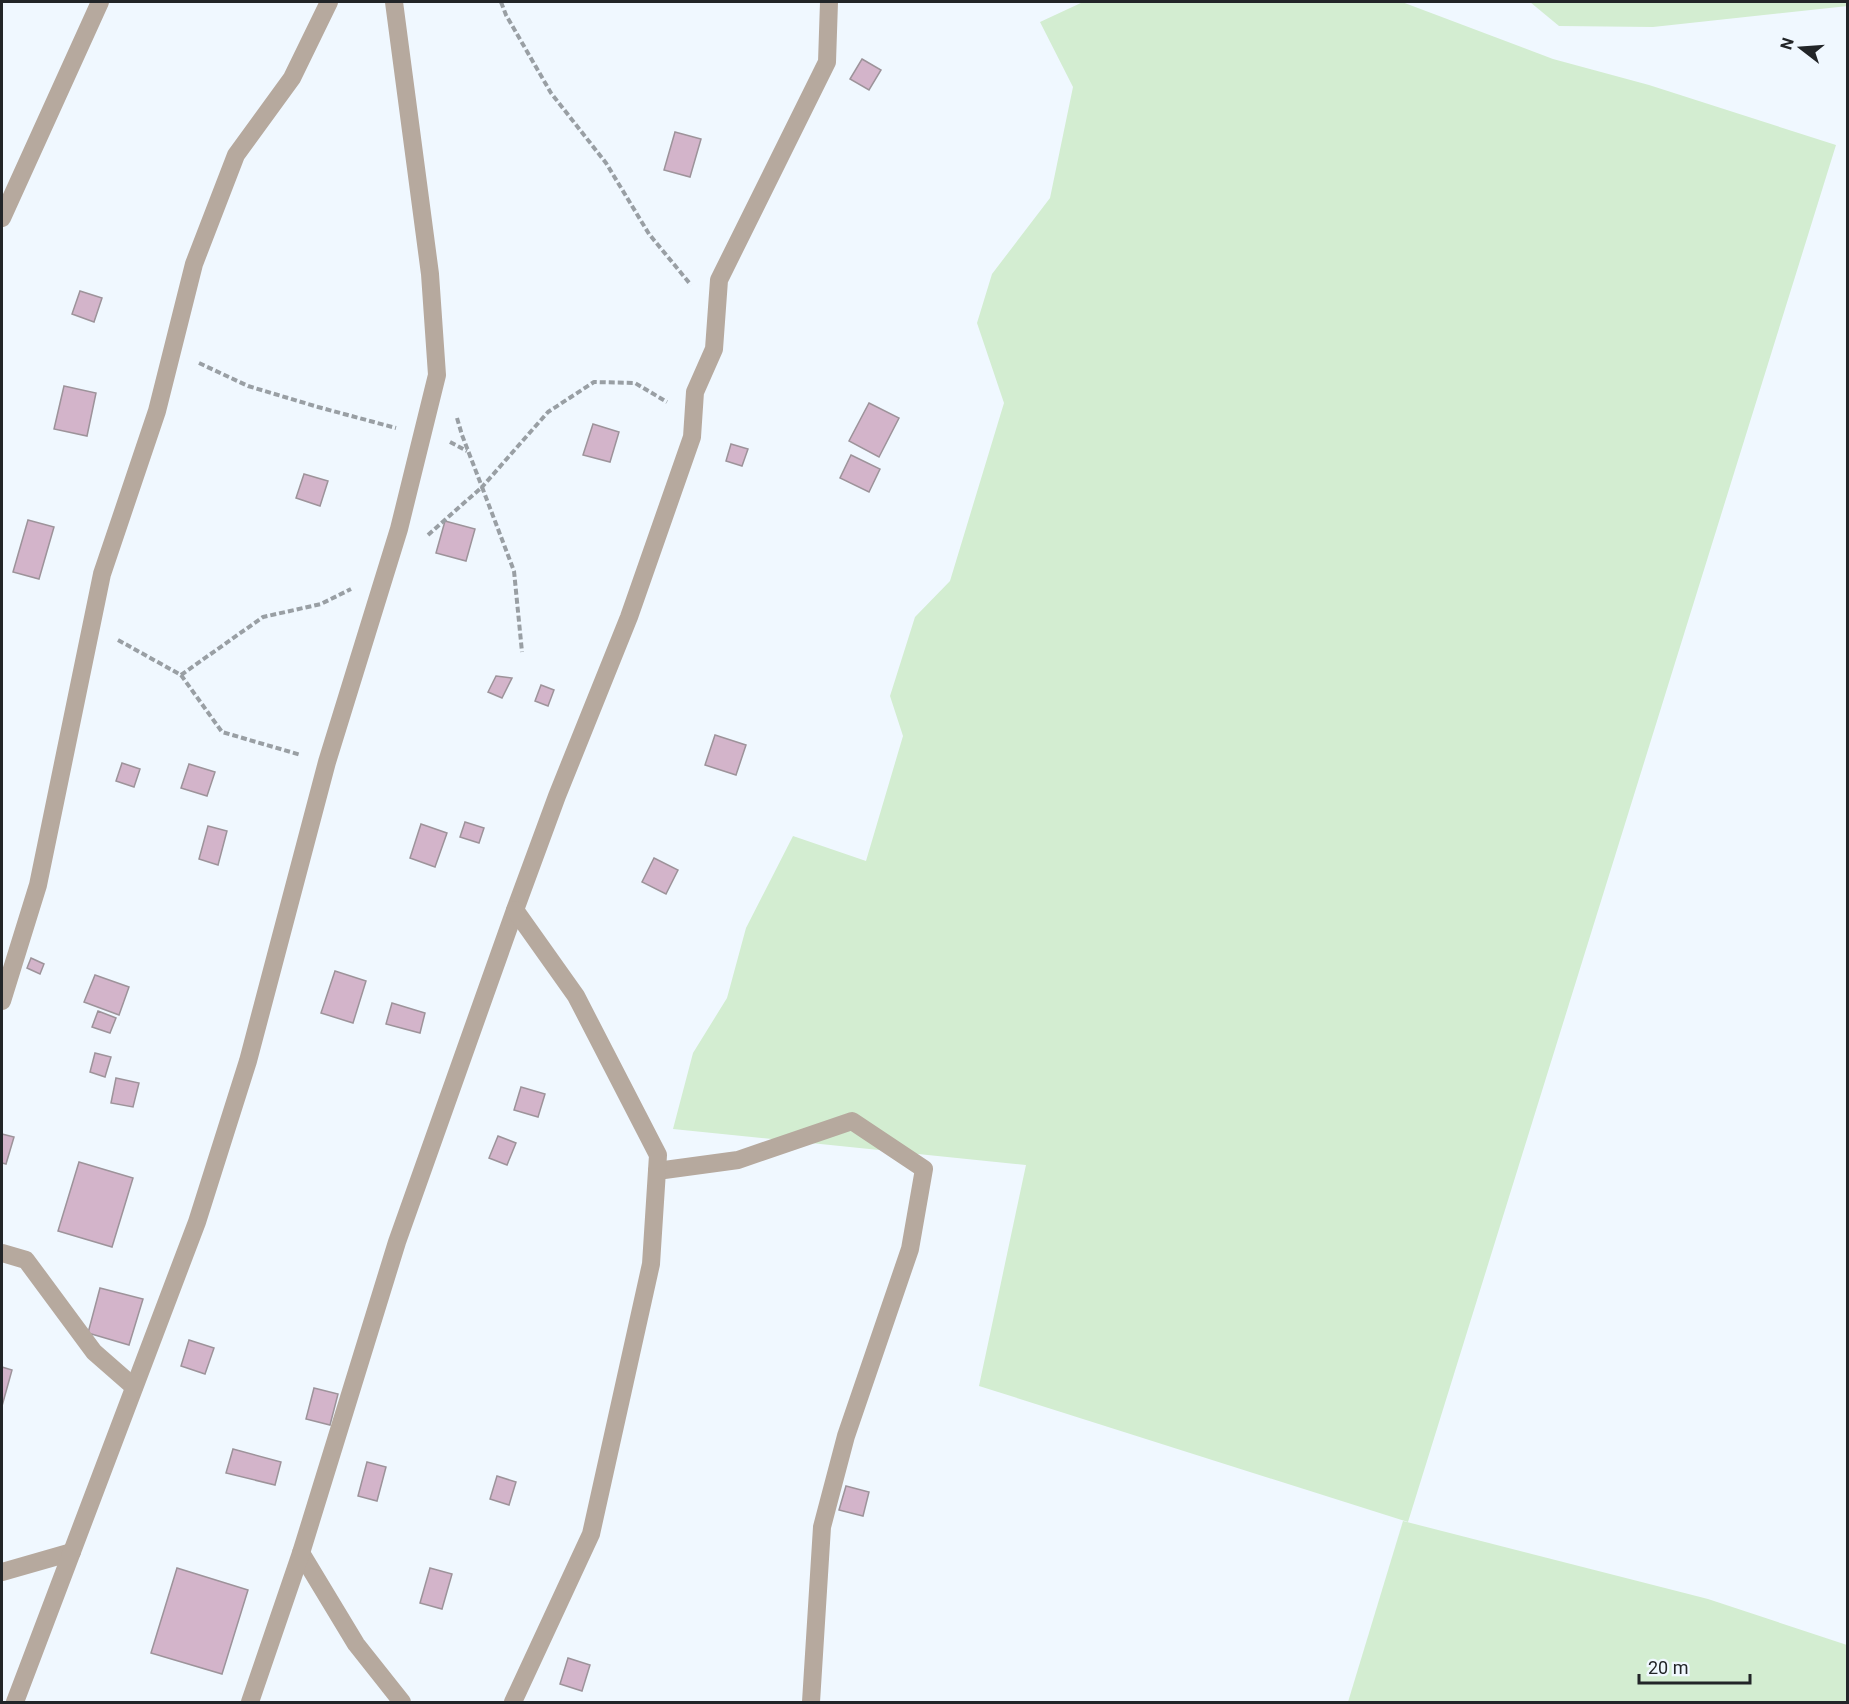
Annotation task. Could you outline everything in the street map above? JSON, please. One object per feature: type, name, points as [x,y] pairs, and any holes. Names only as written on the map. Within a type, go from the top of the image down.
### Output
[{"type":"street","points":[[2,218],[100,2]]},
{"type":"street","points":[[2,1001],[38,885],[102,574],[157,411],[194,264],[236,155],[292,78],[329,2]]},
{"type":"street","points":[[15,1702],[197,1222],[248,1061],[327,762],[399,529],[437,375],[430,274],[394,2]]},
{"type":"street","points":[[250,1702],[301,1552],[397,1242],[515,910],[557,796],[629,617],[692,437],[695,392],[714,349],[719,280],[827,62],[829,2]]},
{"type":"street","points":[[513,1702],[591,1534],[651,1264],[658,1155],[576,996],[515,910]]},
{"type":"street","points":[[657,1171],[738,1160],[852,1121],[924,1169],[910,1249],[846,1436],[822,1527],[811,1702]]},
{"type":"street","points":[[2,1253],[26,1260],[94,1352],[134,1387]]},
{"type":"street","points":[[2,1572],[72,1552]]},
{"type":"street","points":[[301,1552],[356,1644],[402,1702]]},
{"type":"path","points":[[501,2],[506,15],[551,93],[606,163],[649,234],[716,315]]},
{"type":"path","points":[[172,351],[248,386],[423,435]]},
{"type":"path","points":[[421,542],[482,487],[548,412],[594,382],[634,383],[672,405],[694,412]]},
{"type":"path","points":[[456,412],[462,435],[514,570],[522,652]]},
{"type":"path","points":[[181,675],[263,617],[321,604],[386,573]]},
{"type":"path","points":[[91,625],[181,675],[222,732],[327,762]]},
{"type":"green space","points":[[1083,2],[1402,2],[1553,59],[1649,85],[1836,145],[1408,1522],[979,1386],[1026,1165],[673,1129],[693,1053],[727,998],[746,928],[793,836],[866,861],[903,736],[890,696],[915,617],[950,581],[1004,403],[977,323],[992,274],[1050,198],[1073,87],[1040,22]]},
{"type":"green space","points":[[1530,2],[1847,2],[1848,6],[1653,27],[1559,26]]},
{"type":"green space","points":[[1403,1521],[1708,1599],[1847,1645],[1847,1702],[1348,1702]]},
{"type":"building","points":[[862,59],[881,70],[869,90],[850,79]]},
{"type":"building","points":[[675,132],[701,139],[690,177],[664,170]]},
{"type":"building","points":[[80,291],[102,298],[94,322],[72,314]]},
{"type":"building","points":[[64,386],[96,393],[87,436],[54,429]]},
{"type":"building","points":[[869,403],[899,418],[879,457],[849,441]]},
{"type":"building","points":[[593,424],[619,432],[610,462],[583,455]]},
{"type":"building","points":[[731,444],[748,449],[742,466],[726,461]]},
{"type":"building","points":[[851,455],[880,469],[869,492],[840,478]]},
{"type":"building","points":[[304,474],[328,481],[320,506],[296,498]]},
{"type":"building","points":[[28,520],[54,527],[39,579],[13,572]]},
{"type":"building","points":[[445,521],[475,529],[466,561],[436,553]]},
{"type":"building","points":[[496,676],[512,678],[502,698],[488,692]]},
{"type":"building","points":[[541,685],[554,690],[548,706],[535,701]]},
{"type":"building","points":[[715,735],[746,745],[736,775],[705,765]]},
{"type":"building","points":[[122,763],[140,769],[134,787],[116,781]]},
{"type":"building","points":[[189,764],[215,772],[207,796],[181,788]]},
{"type":"building","points":[[465,822],[484,828],[479,843],[460,837]]},
{"type":"building","points":[[421,824],[447,833],[435,867],[410,858]]},
{"type":"building","points":[[208,826],[227,831],[218,865],[199,859]]},
{"type":"building","points":[[654,858],[678,870],[666,894],[642,882]]},
{"type":"building","points":[[31,958],[44,964],[40,974],[27,968]]},
{"type":"building","points":[[335,971],[366,981],[353,1023],[321,1013]]},
{"type":"building","points":[[95,975],[129,987],[119,1015],[84,1002]]},
{"type":"building","points":[[392,1003],[425,1013],[420,1033],[386,1024]]},
{"type":"building","points":[[98,1011],[116,1018],[110,1033],[92,1027]]},
{"type":"building","points":[[95,1053],[111,1057],[105,1077],[90,1072]]},
{"type":"building","points":[[116,1078],[139,1083],[133,1107],[111,1103]]},
{"type":"building","points":[[521,1087],[545,1094],[538,1117],[514,1110]]},
{"type":"building","points":[[2,1134],[14,1137],[6,1164],[2,1163]]},
{"type":"building","points":[[498,1136],[516,1143],[507,1165],[489,1158]]},
{"type":"building","points":[[79,1162],[133,1178],[112,1247],[58,1231]]},
{"type":"building","points":[[100,1288],[143,1299],[129,1345],[88,1333]]},
{"type":"building","points":[[189,1340],[214,1348],[205,1374],[181,1366]]},
{"type":"building","points":[[2,1367],[12,1370],[2,1406]]},
{"type":"building","points":[[314,1388],[338,1394],[330,1425],[306,1419]]},
{"type":"building","points":[[233,1449],[281,1462],[275,1485],[226,1473]]},
{"type":"building","points":[[367,1462],[386,1467],[377,1501],[358,1496]]},
{"type":"building","points":[[497,1476],[516,1482],[509,1505],[490,1499]]},
{"type":"building","points":[[846,1486],[869,1492],[863,1516],[839,1510]]},
{"type":"building","points":[[177,1568],[248,1590],[222,1674],[151,1653]]},
{"type":"building","points":[[430,1568],[452,1574],[442,1609],[420,1603]]},
{"type":"building","points":[[568,1658],[590,1665],[582,1691],[560,1684]]}]
